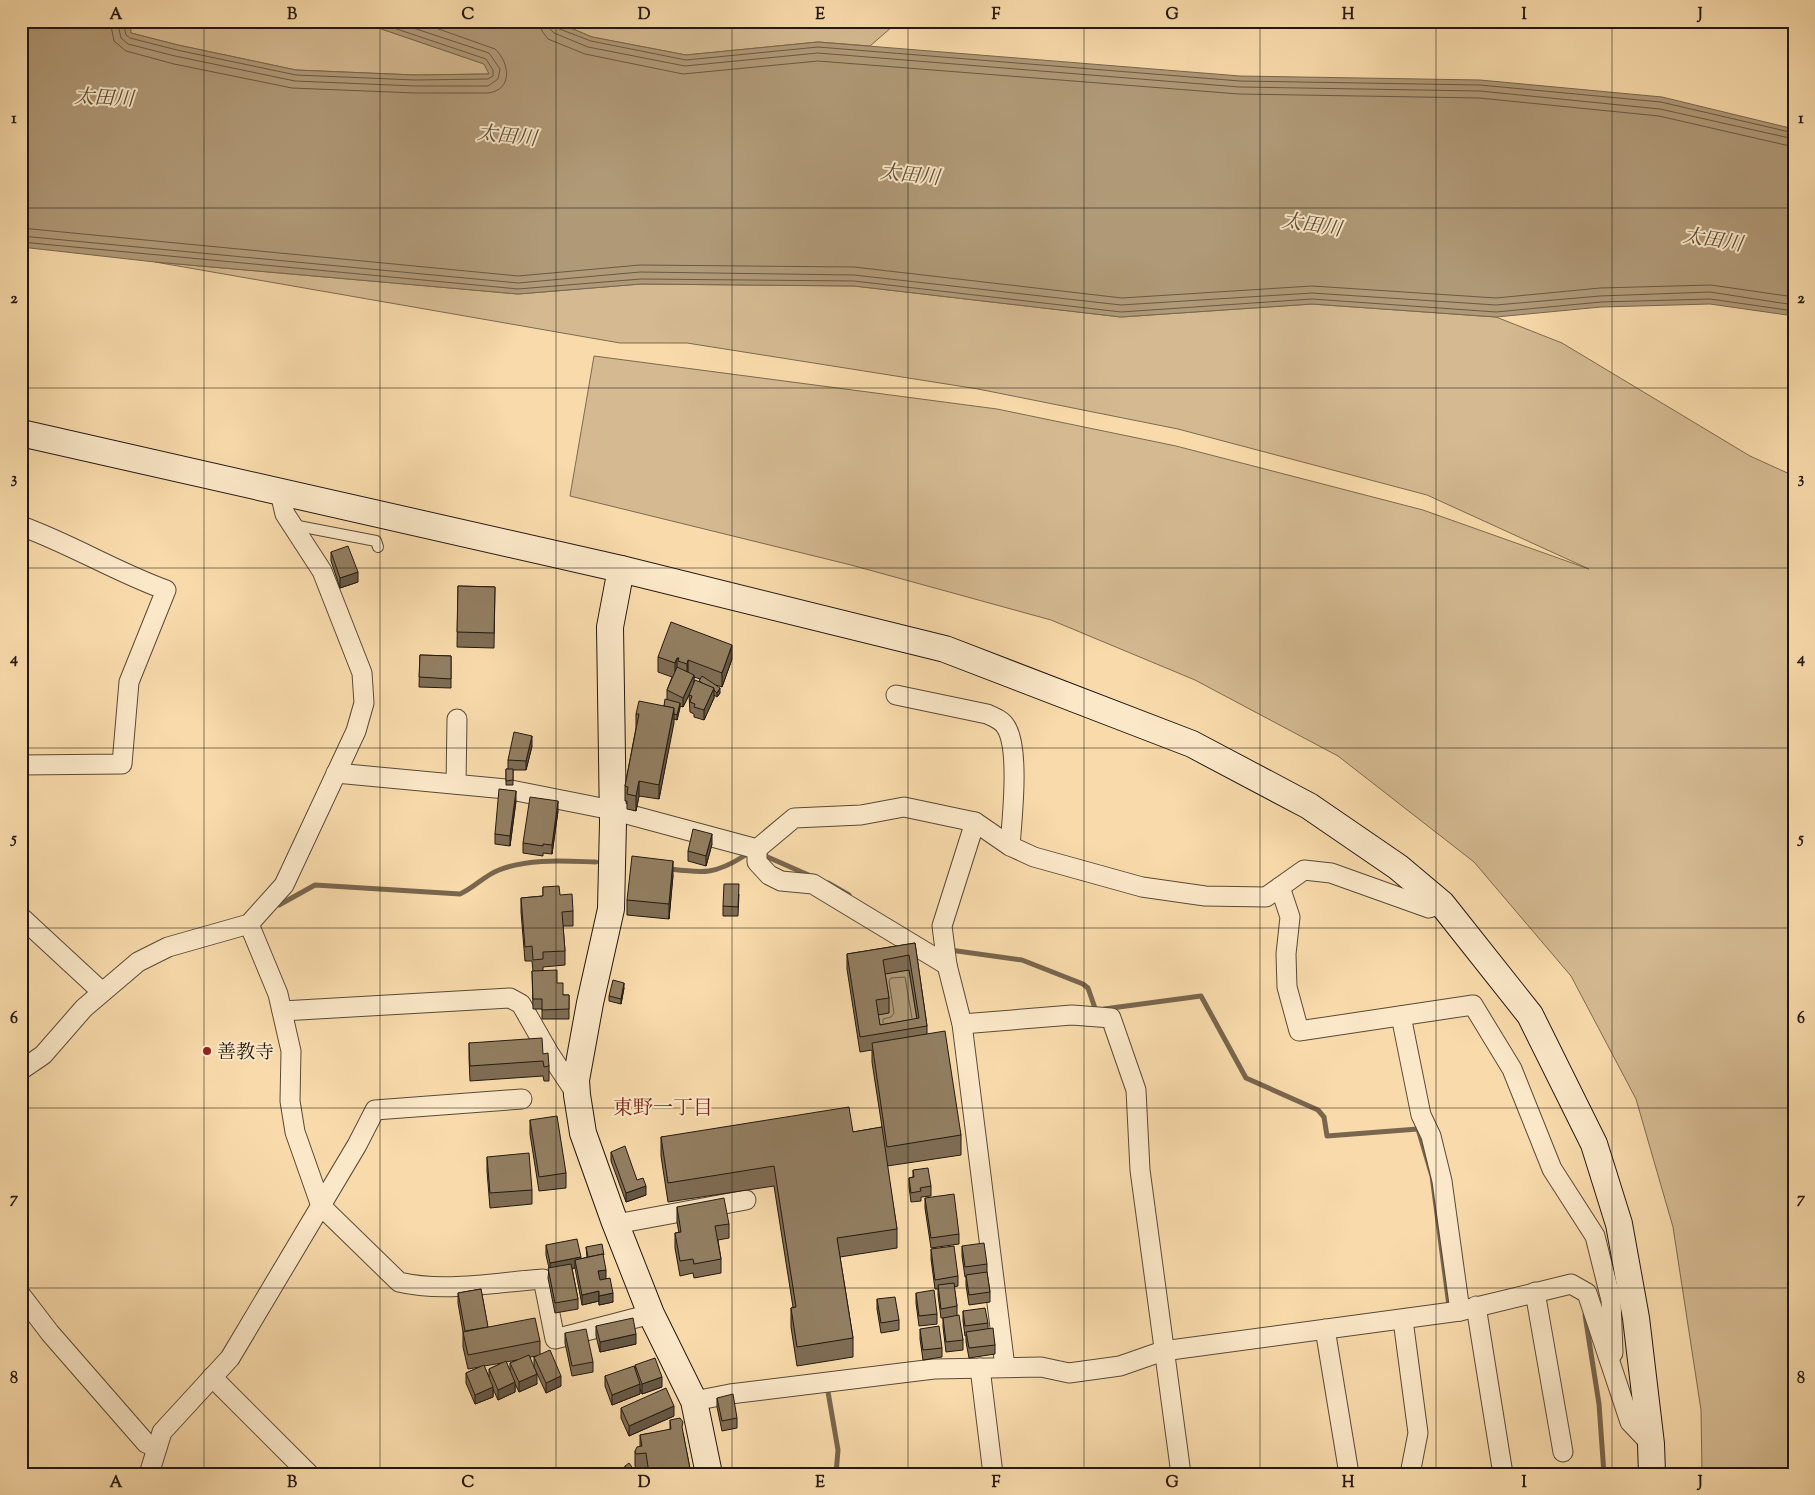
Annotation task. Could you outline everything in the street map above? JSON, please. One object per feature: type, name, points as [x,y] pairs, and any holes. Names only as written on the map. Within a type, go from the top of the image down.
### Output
[{"type":"street","points":[[21,433],[621,569],[945,649],[1192,744],[1309,806],[1398,867],[1442,904],[1530,1015],[1594,1144],[1619,1224],[1636,1318],[1651,1444],[1652,1474]]},
{"type":"street","points":[[21,1070],[43,1055],[84,1008],[138,962],[168,947],[249,924],[284,885],[356,731],[364,703],[362,673],[322,571],[285,514],[280,493]]},
{"type":"street","points":[[21,526],[48,536],[130,577],[166,590],[129,682],[122,764],[21,765]]},
{"type":"street","points":[[621,569],[610,628],[611,910],[590,1003],[576,1080],[577,1095],[582,1133],[616,1224],[651,1314],[694,1401],[709,1474]]},
{"type":"street","points":[[896,694],[987,714],[998,719],[1006,726],[1010,738],[1015,784],[1010,846]]},
{"type":"street","points":[[456,784],[457,719]]},
{"type":"street","points":[[336,773],[506,789],[612,810],[757,849]]},
{"type":"street","points":[[947,966],[813,884],[781,882],[769,875],[756,862],[757,849],[794,818],[861,815],[904,807],[975,822],[1010,846],[1034,857],[1142,887],[1205,896],[1266,897],[1304,870],[1331,873],[1429,908],[1442,904]]},
{"type":"street","points":[[975,822],[942,926],[947,966],[962,1024],[1004,1367]]},
{"type":"street","points":[[1280,887],[1290,918],[1286,954],[1287,987],[1299,1031],[1473,1005],[1512,1068],[1552,1169],[1595,1236],[1611,1300],[1615,1377]]},
{"type":"street","points":[[21,917],[102,992]]},
{"type":"street","points":[[249,924],[278,994],[291,1050],[290,1101],[294,1132],[320,1206],[399,1282],[410,1285],[457,1286],[543,1279],[555,1339],[651,1314]]},
{"type":"street","points":[[282,1010],[510,998],[521,1004],[549,1053],[577,1095]]},
{"type":"street","points":[[962,1024],[1072,1015],[1111,1018],[1136,1090],[1140,1170],[1165,1344],[1163,1351],[1182,1474]]},
{"type":"street","points":[[1402,1016],[1421,1115],[1431,1136],[1442,1181],[1503,1474]]},
{"type":"street","points":[[149,1474],[162,1432],[230,1358],[376,1110],[522,1099]]},
{"type":"street","points":[[616,1224],[746,1200]]},
{"type":"street","points":[[694,1401],[730,1394],[934,1369],[1041,1367],[1069,1373],[1120,1366],[1163,1351],[1403,1320],[1468,1308],[1571,1284],[1587,1293],[1630,1422],[1651,1444]]},
{"type":"street","points":[[1535,1292],[1563,1452]]},
{"type":"street","points":[[21,1295],[50,1333],[146,1443],[157,1448]]},
{"type":"street","points":[[1403,1320],[1418,1433],[1410,1474]]},
{"type":"street","points":[[1325,1329],[1349,1474]]},
{"type":"street","points":[[980,1368],[993,1474]]},
{"type":"street","points":[[212,1377],[309,1474]]},
{"type":"lane","points":[[292,525],[376,541],[378,547]]},
{"type":"shaded area","points":[[358,21],[484,64],[490,74],[415,75],[296,70],[131,33],[128,22]]},
{"type":"shaded area","points":[[554,21],[893,21],[893,26],[870,46],[818,42],[686,55],[592,37]]},
{"type":"shaded area","points":[[155,262],[518,294],[641,284],[854,286],[1121,317],[1312,304],[1496,317],[1562,343],[1750,456],[1794,476],[1794,1474],[1702,1474],[1701,1410],[1673,1227],[1636,1099],[1571,976],[1474,862],[1338,756],[1195,680],[1051,620],[851,565],[570,496],[594,356],[997,409],[1176,446],[1423,510],[1589,569],[1427,495],[1178,429],[978,389],[687,343],[620,343]]},
{"type":"water","name":"太田川","points":[[21,21],[130,21],[131,33],[296,70],[415,75],[489,74],[484,64],[358,21],[554,21],[592,37],[686,55],[818,42],[1240,76],[1480,80],[1662,97],[1794,129],[1794,316],[1710,304],[1601,307],[1496,317],[1312,304],[1121,317],[854,286],[641,284],[518,294],[155,262],[21,247]]},
{"type":"water","points":[[909,970],[919,1033],[880,1040],[876,1015],[889,1012],[883,974]]},
{"type":"building","points":[[348,546],[358,572],[340,578],[331,552]]},
{"type":"building","points":[[458,586],[495,587],[494,633],[457,632]]},
{"type":"building","points":[[671,622],[732,645],[722,673],[688,660],[687,664],[678,661],[679,658],[677,658],[675,663],[658,657]]},
{"type":"building","points":[[420,655],[451,656],[451,679],[419,677]]},
{"type":"building","points":[[677,667],[694,675],[683,698],[667,690]]},
{"type":"building","points":[[702,676],[720,688],[717,693],[714,688],[699,681]]},
{"type":"building","points":[[695,680],[714,688],[704,710],[694,707],[695,704],[690,702],[692,696],[689,695]]},
{"type":"building","points":[[665,699],[680,703],[677,715],[674,714],[674,708],[664,706]]},
{"type":"building","points":[[639,701],[674,708],[659,785],[639,781],[636,796],[627,794],[628,787],[625,786],[639,714],[636,714]]},
{"type":"building","points":[[514,732],[532,736],[526,761],[508,760]]},
{"type":"building","points":[[506,769],[513,769],[513,780],[506,781]]},
{"type":"building","points":[[499,789],[516,791],[510,836],[495,834]]},
{"type":"building","points":[[530,797],[558,801],[552,845],[543,844],[543,846],[523,843]]},
{"type":"building","points":[[693,829],[712,834],[706,856],[688,851]]},
{"type":"building","points":[[632,856],[673,861],[669,904],[627,900]]},
{"type":"building","points":[[724,884],[739,884],[738,907],[723,906]]},
{"type":"building","points":[[559,886],[560,895],[572,894],[573,911],[562,912],[565,951],[543,952],[543,959],[533,960],[532,946],[525,947],[521,898],[543,896],[543,887]]},
{"type":"building","points":[[915,943],[927,1026],[860,1037],[847,954]],"holes":[[[909,955],[919,1018],[880,1025],[876,1000],[889,998],[883,960]]]},
{"type":"building","points":[[557,970],[557,983],[563,983],[563,995],[569,995],[569,1009],[542,1010],[542,999],[533,999],[532,971]]},
{"type":"building","points":[[613,980],[624,983],[621,999],[609,996]]},
{"type":"building","points":[[945,1031],[961,1135],[887,1147],[872,1043]]},
{"type":"building","points":[[542,1038],[543,1054],[548,1053],[549,1066],[544,1067],[543,1061],[470,1066],[469,1043]]},
{"type":"building","points":[[849,1107],[853,1132],[882,1127],[897,1229],[837,1238],[853,1338],[797,1347],[791,1308],[796,1307],[774,1166],[668,1183],[661,1137]]},
{"type":"building","points":[[557,1116],[566,1173],[539,1177],[530,1120]]},
{"type":"building","points":[[625,1146],[637,1180],[643,1178],[646,1186],[626,1193],[611,1152]]},
{"type":"building","points":[[529,1153],[532,1190],[490,1193],[487,1157]]},
{"type":"building","points":[[928,1168],[931,1186],[920,1188],[921,1191],[911,1193],[909,1178],[914,1177],[913,1170]]},
{"type":"building","points":[[954,1194],[959,1234],[931,1238],[925,1198]]},
{"type":"building","points":[[724,1198],[729,1224],[715,1226],[721,1259],[694,1264],[693,1259],[680,1261],[675,1233],[681,1232],[677,1207]]},
{"type":"building","points":[[577,1239],[581,1257],[550,1263],[546,1245]]},
{"type":"building","points":[[984,1243],[987,1264],[965,1267],[962,1246]]},
{"type":"building","points":[[602,1244],[604,1255],[588,1257],[586,1247]]},
{"type":"building","points":[[954,1246],[958,1276],[935,1280],[931,1249]]},
{"type":"building","points":[[603,1254],[606,1270],[598,1271],[600,1280],[610,1278],[613,1293],[599,1296],[599,1291],[582,1295],[575,1260]]},
{"type":"building","points":[[571,1264],[578,1299],[555,1303],[548,1268]]},
{"type":"building","points":[[987,1272],[990,1292],[969,1295],[966,1275]]},
{"type":"building","points":[[954,1283],[957,1306],[941,1309],[938,1285]]},
{"type":"building","points":[[481,1289],[488,1327],[465,1331],[458,1293]]},
{"type":"building","points":[[934,1290],[937,1314],[919,1316],[916,1293]]},
{"type":"building","points":[[895,1297],[899,1320],[881,1323],[877,1299]]},
{"type":"building","points":[[985,1308],[988,1323],[965,1326],[963,1311]]},
{"type":"building","points":[[959,1315],[963,1340],[946,1342],[943,1318]]},
{"type":"building","points":[[535,1318],[540,1341],[468,1355],[463,1332]]},
{"type":"building","points":[[633,1318],[636,1334],[600,1342],[596,1326]]},
{"type":"building","points":[[939,1326],[942,1348],[923,1350],[920,1329]]},
{"type":"building","points":[[993,1328],[995,1345],[969,1348],[966,1332]]},
{"type":"building","points":[[586,1329],[593,1362],[572,1366],[565,1333]]},
{"type":"building","points":[[550,1350],[561,1376],[546,1383],[534,1357]]},
{"type":"building","points":[[529,1355],[537,1374],[519,1382],[510,1363]]},
{"type":"building","points":[[655,1358],[662,1377],[642,1384],[635,1365]]},
{"type":"building","points":[[506,1361],[515,1382],[498,1390],[489,1369]]},
{"type":"building","points":[[484,1365],[493,1387],[475,1395],[466,1373]]},
{"type":"building","points":[[634,1366],[640,1384],[612,1395],[605,1376]]},
{"type":"building","points":[[666,1388],[674,1406],[629,1426],[621,1408]]},
{"type":"building","points":[[733,1394],[737,1418],[722,1421],[717,1398]]},
{"type":"building","points":[[680,1418],[683,1422],[682,1427],[691,1474],[649,1474],[646,1453],[636,1454],[635,1451],[637,1447],[642,1446],[640,1435],[671,1429],[670,1420]]},
{"type":"building","points":[[629,1463],[637,1474],[630,1474],[625,1466]]},
{"type":"building","points":[[740,1470],[741,1474],[731,1474],[731,1472]]},
{"type":"building","points":[[762,1471],[762,1474],[742,1474]]},
{"type":"waterway","points":[[763,855],[813,877]]},
{"type":"waterway","points":[[669,869],[700,872],[716,870],[744,856]]},
{"type":"waterway","points":[[279,905],[315,885],[460,894],[494,872],[511,866],[547,861],[596,862]]},
{"type":"waterway","points":[[828,883],[849,895]]},
{"type":"waterway","points":[[950,950],[1022,960],[1083,984],[1088,988],[1096,1011]]},
{"type":"waterway","points":[[1104,1009],[1201,996],[1246,1078],[1318,1110],[1324,1117],[1327,1136],[1418,1129],[1432,1176],[1449,1306]]},
{"type":"waterway","points":[[1585,1315],[1599,1404],[1604,1474]]},
{"type":"waterway","points":[[827,1386],[838,1450],[836,1474]]},
{"type":"place","name":"善教寺","points":[[207,1051]]},
{"type":"district","name":"東野一丁目","points":[[663,1107]]}]
